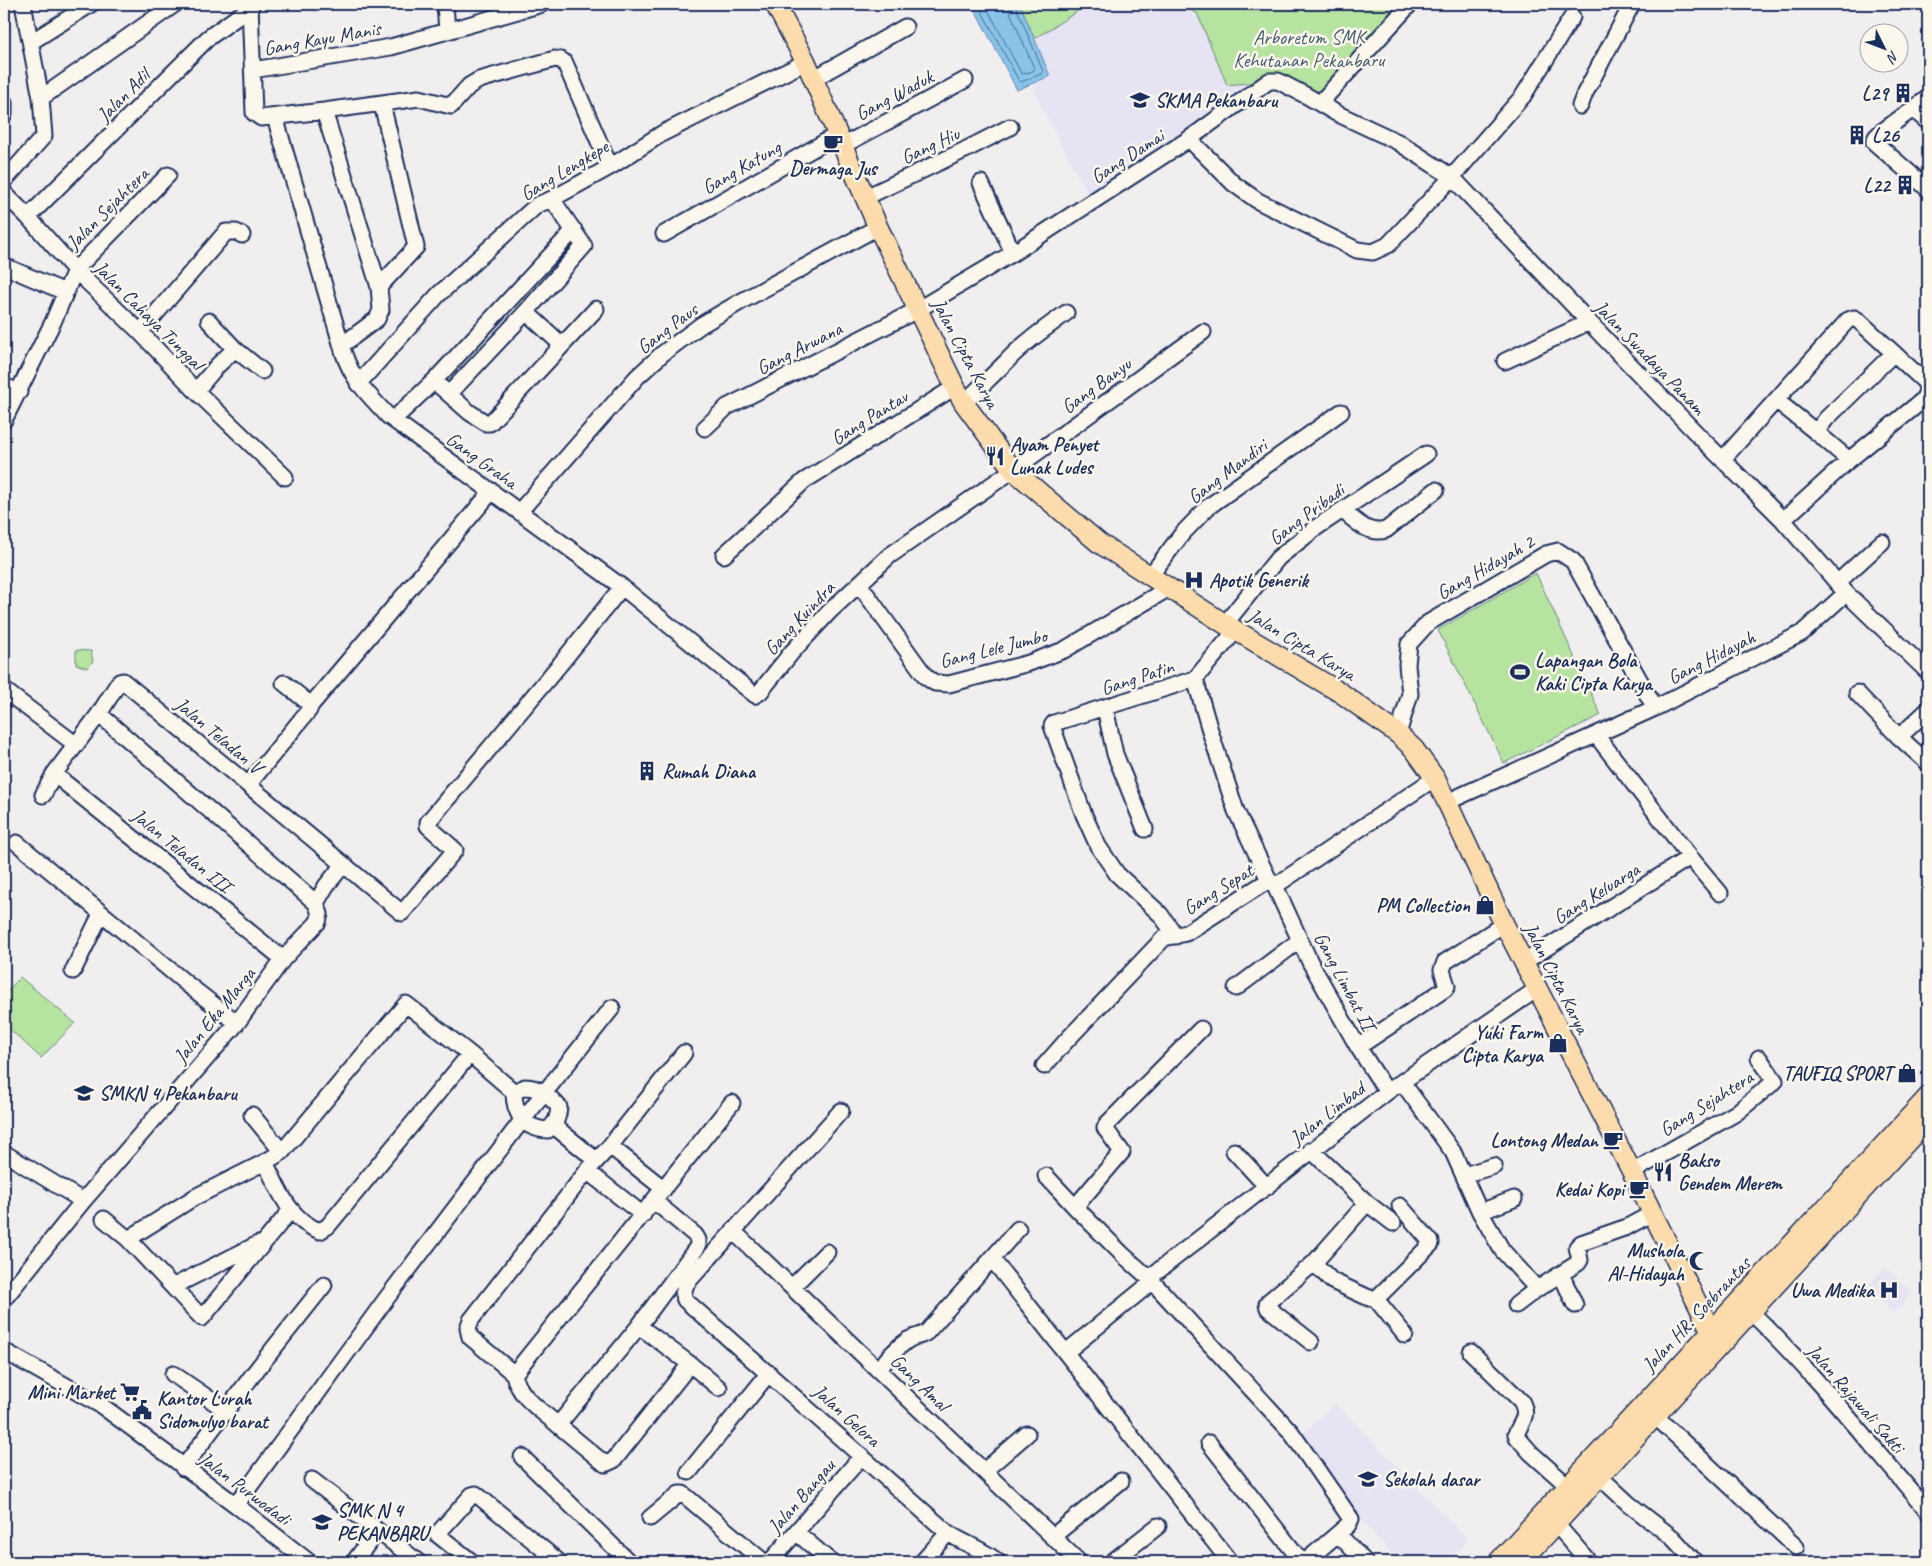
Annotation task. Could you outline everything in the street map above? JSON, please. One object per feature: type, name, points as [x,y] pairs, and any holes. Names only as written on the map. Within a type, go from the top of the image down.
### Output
[{"type":"main road","name":"Jalan Cipta Karya","points":[[775,4],[809,70],[878,227],[917,310],[960,395],[1013,470],[1099,543],[1230,627],[1341,693],[1398,734],[1414,749],[1434,778],[1447,802],[1504,924],[1653,1213],[1711,1331]]},
{"type":"main road","name":"Jalan HR. Soebrantas","points":[[1498,1562],[1576,1486],[1711,1331],[1928,1097]]},
{"type":"main road","name":"Jalan HR. Soebrantas","points":[[1521,1562],[1556,1524],[1576,1486],[1600,1477],[1928,1119]]},
{"type":"street","points":[[4,181],[44,136],[41,98],[23,4]]},
{"type":"street","points":[[31,42],[91,4]]},
{"type":"street","points":[[41,98],[175,4]]},
{"type":"street","points":[[445,4],[447,31]]},
{"type":"street","name":"Gang Kayu Manis","points":[[253,70],[392,47],[524,7],[542,4]]},
{"type":"street","points":[[1320,103],[1410,4]]},
{"type":"street","points":[[1580,106],[1632,4]]},
{"type":"street","points":[[251,5],[254,113],[261,118],[419,98],[452,106],[469,86],[479,80],[555,59],[565,63],[610,167]]},
{"type":"street","name":"Jalan Adil","points":[[28,217],[208,38],[251,5]]},
{"type":"street","points":[[1189,139],[1234,184],[1258,201],[1357,250],[1373,252],[1388,245],[1523,96],[1572,17]]},
{"type":"street","name":"Gang Lengkepe","points":[[358,384],[439,294],[536,205],[552,199],[610,167],[663,132],[905,27]]},
{"type":"street","name":"Gang Waduk","points":[[839,140],[965,80]]},
{"type":"street","name":"Gang Damai","points":[[917,310],[1013,253],[1189,139],[1269,81],[1278,81],[1320,103]]},
{"type":"street","points":[[1928,98],[1880,133],[1874,142],[1928,189]]},
{"type":"street","points":[[4,102],[4,114]]},
{"type":"street","name":"Jalan Swadaya Panam","points":[[1320,103],[1336,113],[1398,142],[1452,176],[1589,322],[1784,520],[1842,588],[1928,672]]},
{"type":"street","points":[[379,287],[416,248],[382,104]]},
{"type":"street","points":[[1913,109],[1928,122]]},
{"type":"street","points":[[324,111],[379,287],[381,310],[377,319],[342,346]]},
{"type":"street","name":"Gang Graha","points":[[275,117],[349,369],[358,384],[394,419],[622,587]]},
{"type":"street","name":"Gang Hiu","points":[[866,197],[1010,127]]},
{"type":"street","name":"Gang Katung","points":[[664,234],[839,140]]},
{"type":"street","name":"Jalan Sejahtera","points":[[4,420],[19,392],[75,270],[168,175]]},
{"type":"street","points":[[981,183],[1013,253]]},
{"type":"street","name":"Jalan Cahaya Tunggal","points":[[4,193],[75,270],[140,332],[196,391],[217,366],[235,349]]},
{"type":"street","points":[[449,394],[526,312],[584,246],[552,199]]},
{"type":"street","name":"Gang Paus","points":[[519,512],[632,382],[662,354],[701,325],[740,302],[878,227]]},
{"type":"street","points":[[394,419],[434,381],[574,230]]},
{"type":"street","points":[[140,332],[226,232],[236,232],[242,235]]},
{"type":"street","points":[[4,266],[65,292]]},
{"type":"street","points":[[434,381],[486,424],[490,423],[596,309]]},
{"type":"street","name":"Gang Arwana","points":[[705,428],[726,407],[917,310]]},
{"type":"street","points":[[526,312],[562,345]]},
{"type":"street","name":"Gang Pantav","points":[[724,554],[804,481],[960,395],[1066,314]]},
{"type":"street","points":[[1723,460],[1848,320],[1854,318],[1859,321],[1924,381],[1928,389],[1924,400],[1849,460],[1784,520]]},
{"type":"street","points":[[209,321],[235,349],[262,371]]},
{"type":"street","points":[[1505,361],[1589,322]]},
{"type":"street","name":"Gang Banyu","points":[[1013,470],[1203,332]]},
{"type":"street","points":[[1816,432],[1826,419],[1894,353]]},
{"type":"street","points":[[4,386],[19,392]]},
{"type":"street","points":[[196,391],[285,477]]},
{"type":"street","points":[[1776,400],[1849,460]]},
{"type":"street","name":"Gang Mandiri","points":[[1150,576],[1182,534],[1208,507],[1341,412]]},
{"type":"street","name":"Gang Pribadi","points":[[1230,627],[1278,558],[1317,527],[1426,454]]},
{"type":"street","name":"Gang Kuindra","points":[[622,587],[754,695],[760,692],[792,652],[830,611],[889,556],[1013,470]]},
{"type":"street","points":[[1342,510],[1367,530],[1376,533],[1386,530],[1436,490]]},
{"type":"street","points":[[248,785],[309,710],[311,705],[492,491]]},
{"type":"street","name":"Gang Hidayah","points":[[1447,802],[1655,708],[1802,633],[1882,542]]},
{"type":"street","name":"Gang Hidayah 2","points":[[1398,734],[1410,694],[1407,665],[1409,644],[1428,623],[1546,554],[1558,551],[1573,561],[1655,708]]},
{"type":"street","name":"Gang Lele Jumbo","points":[[859,584],[926,677],[935,683],[949,684],[1029,663],[1064,650],[1169,588]]},
{"type":"street","name":"Jalan Teladan V","points":[[43,795],[54,774],[75,744],[99,714],[119,682],[123,681],[402,913],[455,850],[428,826],[428,822],[622,587]]},
{"type":"street","name":"Gang Patin","points":[[1176,936],[1160,914],[1117,874],[1098,846],[1084,815],[1052,726],[1054,723],[1195,679],[1230,627]]},
{"type":"street","name":"Gang Limbat II","points":[[1195,679],[1236,812],[1310,962],[1358,1046],[1387,1092]]},
{"type":"street","points":[[284,683],[311,705]]},
{"type":"street","points":[[4,690],[75,744]]},
{"type":"street","points":[[1857,693],[1899,737],[1928,763]]},
{"type":"street","points":[[1105,708],[1115,754],[1145,829]]},
{"type":"street","points":[[1899,737],[1928,710]]},
{"type":"street","points":[[99,714],[316,903]]},
{"type":"street","points":[[1596,734],[1690,857],[1720,893]]},
{"type":"street","name":"Jalan Teladan III","points":[[54,774],[283,959]]},
{"type":"street","name":"Gang Sepat","points":[[1044,1066],[1164,938],[1186,933],[1272,883],[1434,778]]},
{"type":"street","points":[[17,843],[101,914],[237,1023]]},
{"type":"street","name":"Gang Keluarga","points":[[1524,962],[1690,857]]},
{"type":"street","name":"Jalan Eka Marga","points":[[4,1299],[83,1201],[237,1023],[283,959],[318,922],[320,914],[316,903],[326,886],[343,865]]},
{"type":"street","points":[[73,971],[101,914]]},
{"type":"street","points":[[1358,1046],[1445,989],[1447,982],[1442,970],[1445,962],[1504,924]]},
{"type":"street","points":[[1236,988],[1300,940]]},
{"type":"street","name":"Jalan Limbad","points":[[1066,1352],[1150,1280],[1311,1150],[1387,1092],[1537,989]]},
{"type":"street","points":[[128,1239],[195,1197],[282,1152],[406,1004],[470,1054],[514,1092],[514,1103],[522,1121],[537,1130],[548,1130],[554,1126],[558,1118],[558,1108],[546,1093],[531,1087],[524,1087],[514,1092]]},
{"type":"street","points":[[236,1505],[386,1299],[522,1121],[612,1008]]},
{"type":"street","points":[[1075,1207],[1122,1152],[1105,1128],[1107,1124],[1201,1029]]},
{"type":"street","points":[[684,1053],[471,1320],[468,1328],[470,1337],[514,1374],[516,1385],[527,1399],[605,1464],[614,1460],[690,1364]]},
{"type":"street","points":[[265,1162],[290,1211],[309,1227],[320,1231],[328,1226],[470,1054]]},
{"type":"street","name":"Gang Sejahtera","points":[[1632,1172],[1736,1113],[1774,1082],[1759,1058]]},
{"type":"street","points":[[1402,1082],[1453,1152],[1480,1212],[1502,1250],[1537,1288]]},
{"type":"street","points":[[514,1374],[732,1104]]},
{"type":"street","points":[[734,1232],[841,1111]]},
{"type":"street","points":[[252,1114],[282,1152]]},
{"type":"street","points":[[554,1126],[643,1215]]},
{"type":"street","points":[[610,1146],[664,1189]]},
{"type":"street","points":[[1311,1150],[1367,1203],[1393,1223]]},
{"type":"street","points":[[1234,1151],[1267,1187]]},
{"type":"street","points":[[4,1153],[83,1201]]},
{"type":"street","points":[[1464,1175],[1494,1166]]},
{"type":"street","points":[[1046,1176],[1150,1280],[1290,1432],[1351,1519],[1348,1525],[1306,1561],[1302,1562],[1209,1443]]},
{"type":"street","points":[[1480,1212],[1514,1199]]},
{"type":"street","points":[[558,1425],[639,1326],[698,1246],[698,1240],[695,1235],[654,1201]]},
{"type":"street","points":[[1311,1342],[1266,1304],[1314,1263],[1367,1203]]},
{"type":"street","points":[[1314,1263],[1332,1281],[1369,1298],[1375,1298],[1431,1244],[1400,1206]]},
{"type":"street","points":[[104,1219],[128,1239],[202,1318],[290,1211]]},
{"type":"street","points":[[1516,1305],[1537,1288],[1580,1260],[1577,1247],[1581,1243],[1627,1227],[1653,1213]]},
{"type":"street","points":[[878,1370],[892,1353],[910,1339],[923,1336],[927,1332],[1018,1230]]},
{"type":"street","name":"Gang Amal","points":[[734,1232],[1079,1562]]},
{"type":"street","name":"Jalan Gelora","points":[[734,1232],[686,1284],[682,1294],[685,1300],[948,1533],[961,1542],[986,1552],[998,1562]]},
{"type":"street","points":[[174,1286],[264,1241]]},
{"type":"street","points":[[792,1287],[827,1252]]},
{"type":"street","points":[[992,1258],[1230,1562]]},
{"type":"street","points":[[1561,1274],[1575,1305]]},
{"type":"street","points":[[183,1468],[258,1368],[324,1286]]},
{"type":"street","points":[[1375,1298],[1405,1335]]},
{"type":"street","name":"Jalan Rajawali Sakti","points":[[1752,1313],[1837,1403],[1928,1511]]},
{"type":"street","points":[[639,1326],[719,1388]]},
{"type":"street","name":"Jalan Purwodadi","points":[[4,1351],[102,1406],[183,1468],[236,1505],[309,1562]]},
{"type":"street","points":[[1471,1352],[1522,1401],[1526,1414],[1516,1434],[1517,1437],[1531,1453],[1576,1486]]},
{"type":"street","points":[[173,1374],[227,1411]]},
{"type":"street","points":[[689,1472],[769,1374]]},
{"type":"street","points":[[1655,1416],[1796,1547]]},
{"type":"street","points":[[984,1471],[1027,1434]]},
{"type":"street","name":"Jalan Bangau","points":[[770,1562],[862,1456]]},
{"type":"street","points":[[522,1457],[629,1562]]},
{"type":"street","points":[[1600,1477],[1629,1504],[1673,1538],[1695,1562]]},
{"type":"street","points":[[312,1480],[418,1562]]},
{"type":"street","points":[[1052,1536],[1121,1481]]},
{"type":"street","points":[[472,1562],[438,1535],[472,1495],[476,1494],[559,1562]]},
{"type":"street","points":[[650,1518],[679,1494],[682,1494],[764,1562]]},
{"type":"street","points":[[1556,1524],[1589,1562]]},
{"type":"street","points":[[1112,1562],[1158,1526]]},
{"type":"street","points":[[354,1562],[377,1531]]},
{"type":"street","points":[[796,1532],[831,1562]]},
{"type":"street","points":[[922,1562],[948,1533]]},
{"type":"street","points":[[1338,1534],[1364,1562]]},
{"type":"shaded area","name":"SKMA Pekanbaru","points":[[1020,4],[1410,4],[1278,75],[1090,199],[1036,96],[1034,39]]},
{"type":"shaded area","name":"Uwa Medika","points":[[1885,1267],[1912,1293],[1894,1313],[1867,1287]]},
{"type":"shaded area","name":"Sekolah dasar","points":[[1335,1403],[1468,1540],[1448,1562],[1399,1562],[1336,1491],[1299,1438]]},
{"type":"green space","points":[[1020,4],[1089,4],[1034,39]]},
{"type":"green space","name":"Arboretum SMK Kehutanan Pekanbaru","points":[[1176,4],[1410,4],[1320,103],[1269,81],[1227,85],[1197,13]]},
{"type":"green space","name":"Lapangan Bola Kaki Cipta Karya","points":[[1536,573],[1601,715],[1504,763],[1438,630]]},
{"type":"green space","points":[[76,650],[91,651],[93,661],[87,668],[76,664]]},
{"type":"green space","points":[[20,977],[75,1023],[41,1058],[4,1024],[4,995]]},
{"type":"water","points":[[972,4],[1020,4],[1050,76],[1017,90]]},
{"type":"place","name":"L29","points":[[1903,93]]},
{"type":"place","name":"SKMA Pekanbaru","points":[[1140,100]]},
{"type":"place","name":"L26","points":[[1857,135]]},
{"type":"place","name":"Dermaga Jus","points":[[833,143]]},
{"type":"place","name":"L22","points":[[1905,185]]},
{"type":"place","name":"Ayam Penyet Lunak Ludes","points":[[995,456]]},
{"type":"place","name":"Apotik Generik","points":[[1194,580]]},
{"type":"place","name":"Lapangan Bola Kaki Cipta Karya","points":[[1520,672]]},
{"type":"place","name":"Rumah Diana","points":[[647,771]]},
{"type":"place","name":"PM Collection","points":[[1485,905]]},
{"type":"place","name":"Yuki Farm Cipta Karya","points":[[1558,1043]]},
{"type":"place","name":"TAUFIQ SPORT","points":[[1907,1073]]},
{"type":"place","name":"SMKN 4 Pekanbaru","points":[[84,1093]]},
{"type":"place","name":"Lontong Medan","points":[[1613,1140]]},
{"type":"place","name":"Bakso Gendem Merem","points":[[1663,1172]]},
{"type":"place","name":"Kedai Kopi","points":[[1639,1189]]},
{"type":"place","name":"Mushola Al-Hidayah","points":[[1699,1261]]},
{"type":"place","name":"Uwa Medika","points":[[1889,1290]]},
{"type":"place","name":"Mini Market","points":[[130,1392]]},
{"type":"place","name":"Kantor Lurah Sidomulyo barat","points":[[142,1410]]},
{"type":"place","name":"Sekolah dasar","points":[[1368,1479]]},
{"type":"place","name":"SMK N 4 PEKANBARU","points":[[322,1522]]}]
